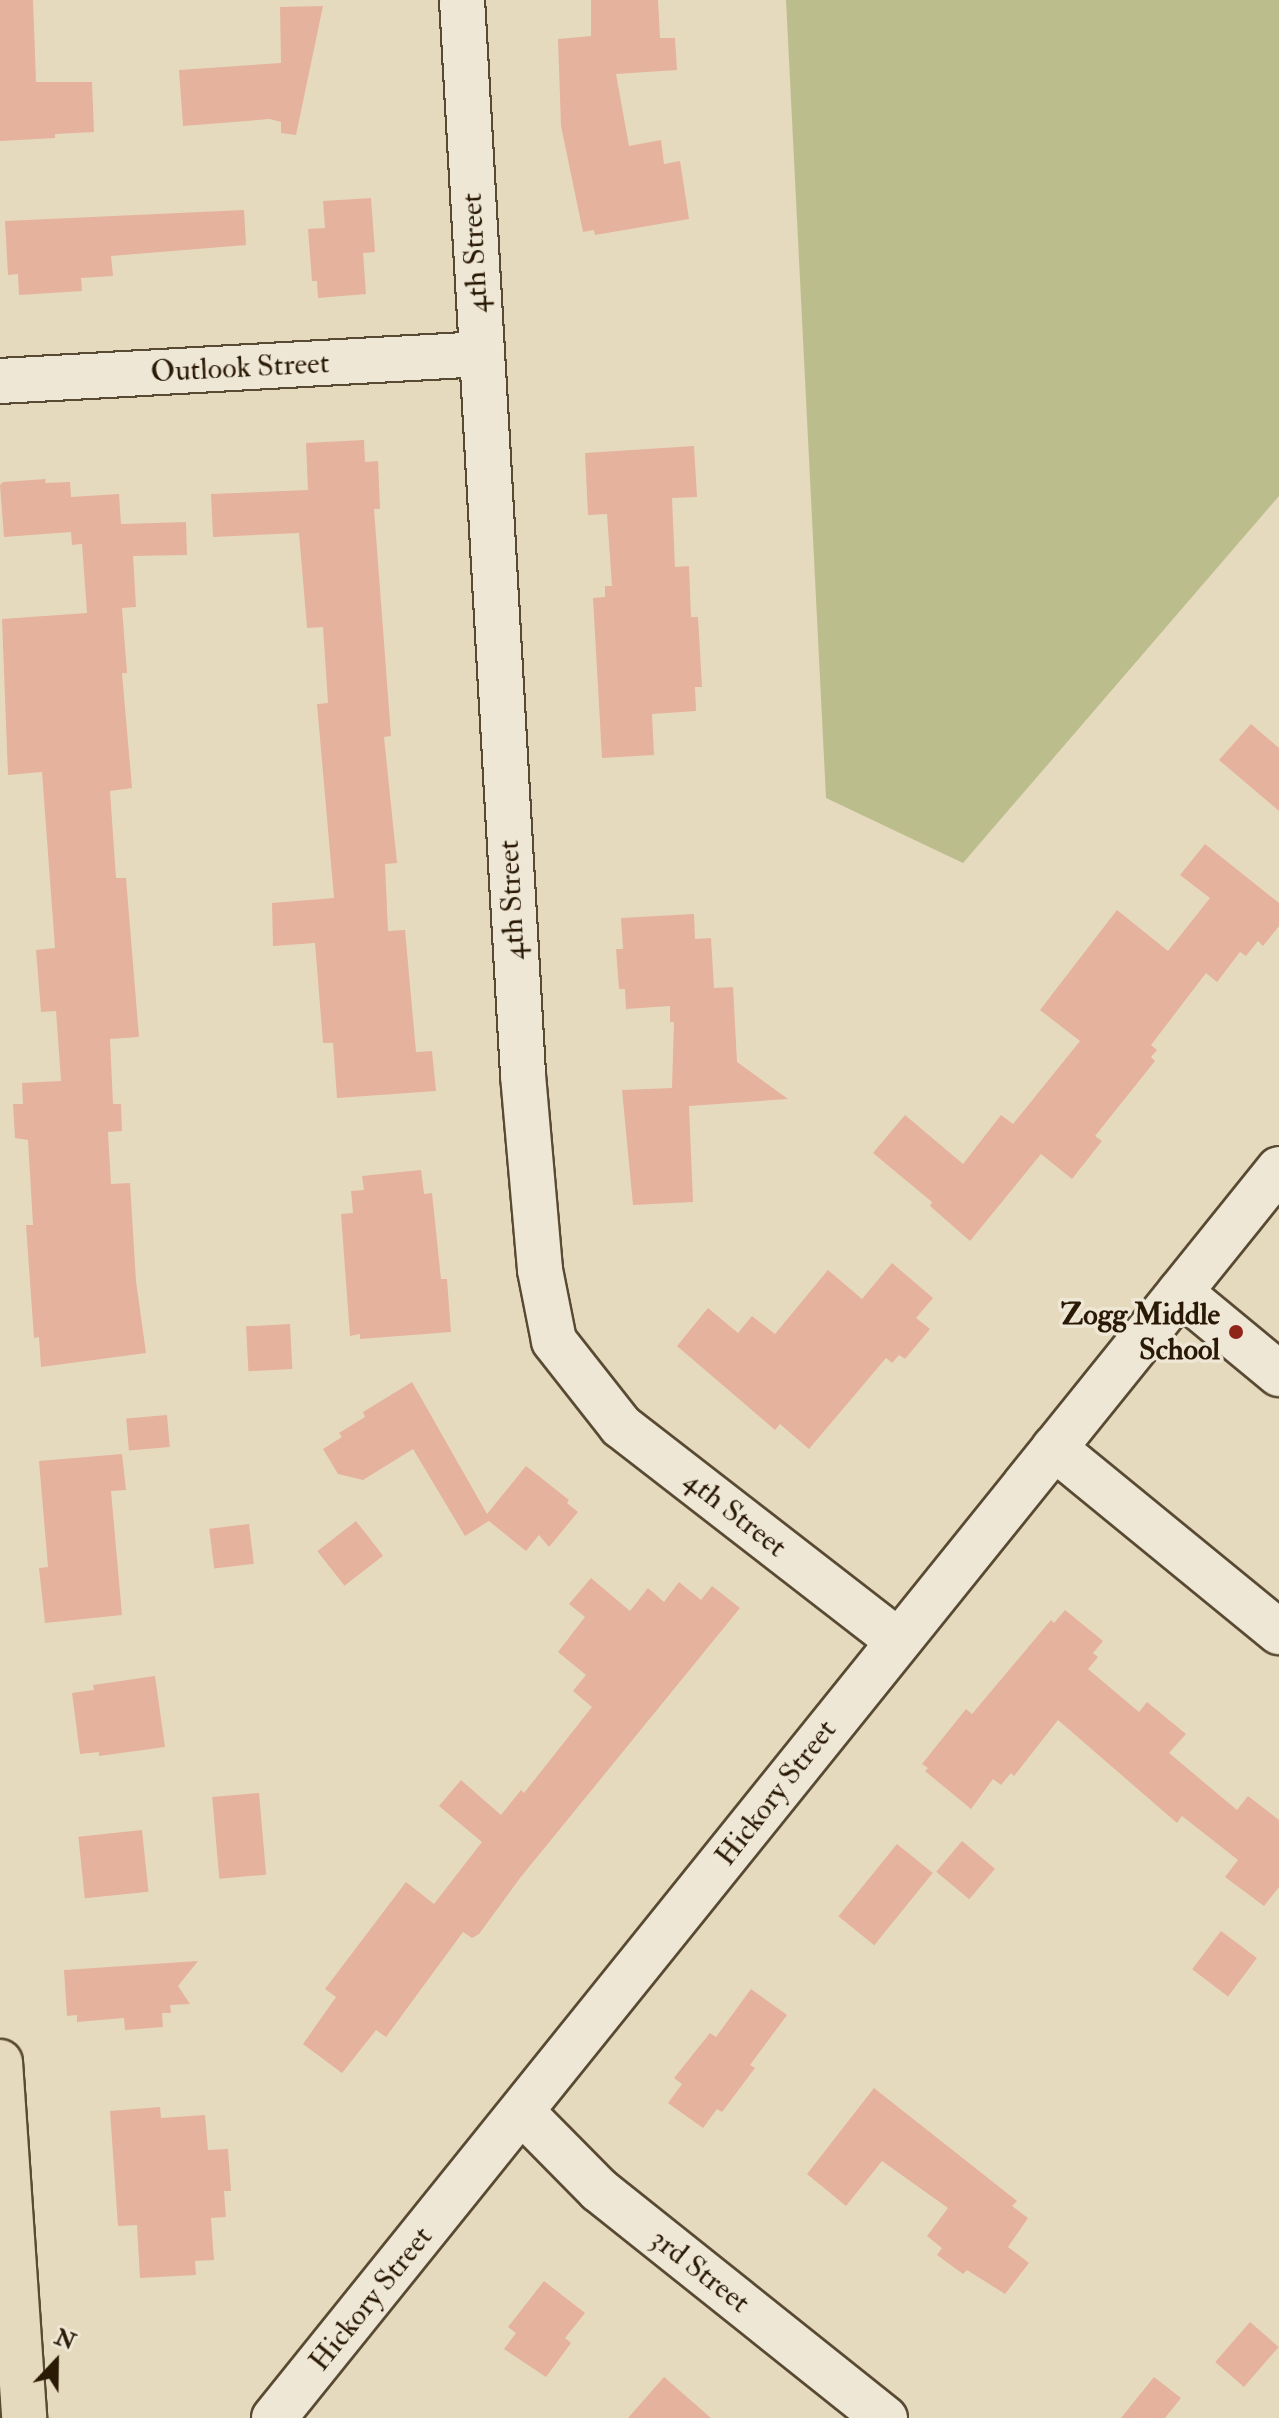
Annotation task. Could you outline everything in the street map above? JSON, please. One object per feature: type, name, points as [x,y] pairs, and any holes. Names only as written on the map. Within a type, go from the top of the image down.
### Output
[{"type":"main road","points":[[0,2062],[10,2344],[24,2418]]},
{"type":"street","name":"4th Street","points":[[462,0],[523,1075],[540,1270],[554,1341],[621,1426],[897,1640]]},
{"type":"street","name":"Outlook Street","points":[[0,381],[480,354]]},
{"type":"street","name":"Hickory Street","points":[[274,2418],[523,2113],[897,1640],[1279,1169]]},
{"type":"street","points":[[1180,1292],[1279,1374]]},
{"type":"street","points":[[1054,1448],[1279,1632]]},
{"type":"street","name":"3rd Street","points":[[523,2113],[599,2190],[885,2418]]},
{"type":"green space","points":[[786,0],[1279,0],[1279,496],[963,863],[826,798]]},
{"type":"building","points":[[0,0],[33,0],[36,82],[92,82],[94,132],[0,141]]},
{"type":"building","points":[[591,0],[658,0],[660,38],[675,38],[677,70],[616,74],[629,146],[661,140],[664,164],[680,161],[689,219],[595,235],[594,230],[583,232],[561,126],[558,39],[591,36]]},
{"type":"building","points":[[323,6],[296,135],[281,133],[281,122],[270,119],[183,126],[179,70],[281,63],[280,7]]},
{"type":"building","points":[[371,198],[375,252],[363,253],[366,294],[318,298],[317,281],[312,281],[308,229],[325,228],[323,201]]},
{"type":"building","points":[[244,210],[246,245],[111,256],[113,276],[81,278],[82,291],[19,295],[18,274],[8,275],[5,221]]},
{"type":"building","points":[[364,440],[365,462],[378,461],[380,509],[374,509],[391,736],[384,737],[397,863],[385,864],[388,931],[405,930],[416,1052],[432,1051],[436,1091],[337,1098],[333,1043],[323,1043],[315,943],[273,946],[272,903],[334,898],[317,704],[328,703],[323,627],[307,628],[299,533],[213,537],[211,494],[308,490],[306,443]]},
{"type":"building","points":[[694,446],[697,497],[672,498],[675,567],[689,566],[691,617],[698,617],[702,687],[695,687],[696,711],[652,714],[654,755],[602,758],[593,598],[605,597],[605,586],[612,586],[607,514],[588,515],[585,453]]},
{"type":"building","points":[[46,479],[45,483],[70,482],[71,497],[119,494],[121,524],[186,522],[187,555],[133,556],[136,607],[122,608],[127,673],[122,673],[132,788],[110,791],[116,878],[126,878],[139,1037],[110,1039],[113,1104],[121,1104],[122,1131],[108,1132],[111,1184],[130,1183],[136,1281],[146,1353],[41,1367],[39,1337],[34,1338],[26,1225],[33,1225],[28,1140],[15,1138],[13,1104],[23,1104],[22,1083],[61,1081],[56,1011],[41,1012],[36,950],[55,948],[42,772],[8,775],[2,619],[87,613],[82,544],[72,545],[71,532],[4,537],[0,485],[3,482]]},
{"type":"building","points":[[1251,724],[1279,748],[1279,811],[1219,760]]},
{"type":"building","points":[[1205,844],[1279,903],[1279,926],[1263,946],[1258,941],[1246,956],[1240,952],[1217,982],[1206,973],[1151,1045],[1157,1050],[1151,1057],[1155,1061],[1095,1136],[1102,1141],[1072,1179],[1041,1154],[970,1241],[930,1206],[932,1202],[873,1153],[905,1115],[963,1164],[1001,1115],[1013,1124],[1080,1041],[1040,1010],[1117,910],[1168,951],[1210,898],[1180,875]]},
{"type":"building","points":[[694,914],[695,939],[711,938],[714,988],[733,987],[737,1062],[788,1099],[689,1106],[693,1202],[633,1205],[622,1090],[672,1088],[674,1022],[670,1022],[670,1006],[626,1009],[625,989],[619,989],[616,949],[623,949],[621,918]]},
{"type":"building","points":[[421,1170],[424,1194],[432,1193],[441,1279],[447,1279],[451,1332],[360,1339],[360,1334],[350,1336],[341,1214],[353,1213],[351,1191],[364,1190],[362,1176]]},
{"type":"building","points":[[892,1263],[933,1298],[916,1318],[930,1329],[905,1359],[899,1355],[892,1363],[886,1358],[809,1449],[780,1424],[775,1430],[677,1346],[708,1308],[738,1333],[752,1316],[775,1334],[828,1270],[862,1299]]},
{"type":"building","points":[[290,1324],[292,1369],[248,1371],[246,1326]]},
{"type":"building","points":[[412,1382],[487,1514],[526,1466],[569,1500],[567,1503],[578,1512],[549,1547],[539,1535],[526,1551],[489,1521],[465,1536],[413,1449],[363,1480],[338,1474],[323,1449],[342,1437],[339,1433],[365,1417],[363,1412]]},
{"type":"building","points":[[167,1415],[170,1447],[129,1450],[126,1419]]},
{"type":"building","points":[[122,1454],[126,1490],[111,1491],[122,1615],[45,1623],[39,1568],[48,1567],[39,1461]]},
{"type":"building","points":[[356,1521],[383,1556],[344,1586],[317,1551]]},
{"type":"building","points":[[249,1524],[254,1564],[214,1569],[209,1529]]},
{"type":"building","points":[[591,1578],[630,1611],[648,1588],[664,1602],[679,1582],[701,1600],[712,1586],[740,1608],[520,1878],[479,1934],[472,1938],[463,1932],[386,2037],[376,2030],[342,2073],[303,2044],[336,1997],[325,1989],[406,1882],[434,1904],[482,1842],[439,1806],[461,1780],[501,1815],[521,1790],[524,1793],[592,1707],[573,1691],[586,1675],[558,1652],[585,1617],[569,1604]]},
{"type":"building","points":[[1065,1610],[1103,1641],[1093,1653],[1098,1657],[1088,1669],[1139,1712],[1147,1702],[1186,1734],[1169,1753],[1237,1810],[1248,1796],[1279,1820],[1279,1887],[1264,1906],[1225,1877],[1238,1860],[1182,1816],[1177,1823],[1058,1720],[1014,1776],[1011,1773],[1001,1785],[993,1779],[971,1809],[925,1771],[928,1768],[922,1764],[966,1709],[972,1714],[1051,1620],[1054,1623]]},
{"type":"building","points":[[155,1676],[165,1747],[99,1756],[99,1752],[80,1754],[72,1693],[94,1690],[93,1685]]},
{"type":"building","points":[[259,1793],[266,1875],[219,1879],[212,1797]]},
{"type":"building","points":[[142,1830],[148,1892],[85,1898],[78,1837]]},
{"type":"building","points":[[962,1841],[995,1869],[969,1899],[936,1872]]},
{"type":"building","points":[[897,1844],[933,1873],[874,1945],[838,1916]]},
{"type":"building","points":[[1221,1931],[1257,1958],[1228,1996],[1192,1969]]},
{"type":"building","points":[[198,1961],[178,1986],[190,2004],[170,2005],[171,2013],[162,2013],[163,2027],[125,2030],[124,2018],[77,2022],[77,2015],[67,2016],[64,1970]]},
{"type":"building","points":[[751,1989],[787,2015],[750,2065],[755,2068],[722,2112],[717,2109],[703,2128],[668,2103],[682,2084],[674,2078],[710,2033],[716,2037]]},
{"type":"building","points":[[874,2088],[1017,2201],[1012,2206],[1028,2218],[1008,2247],[1029,2263],[1005,2294],[967,2270],[963,2274],[937,2255],[942,2248],[927,2236],[948,2208],[882,2161],[846,2206],[807,2174]]},
{"type":"building","points":[[160,2107],[161,2118],[205,2115],[208,2150],[228,2149],[231,2191],[224,2191],[226,2217],[211,2218],[214,2260],[195,2261],[196,2275],[140,2278],[137,2225],[118,2226],[110,2111]]},
{"type":"building","points":[[544,2281],[585,2313],[565,2338],[571,2343],[546,2377],[504,2349],[516,2333],[508,2327]]},
{"type":"building","points":[[1250,2322],[1279,2347],[1244,2387],[1215,2362]]},
{"type":"building","points":[[664,2377],[711,2418],[628,2418]]},
{"type":"building","points":[[1154,2377],[1181,2398],[1165,2418],[1121,2418]]},
{"type":"place","name":"Zogg Middle School","points":[[1236,1332]]}]
